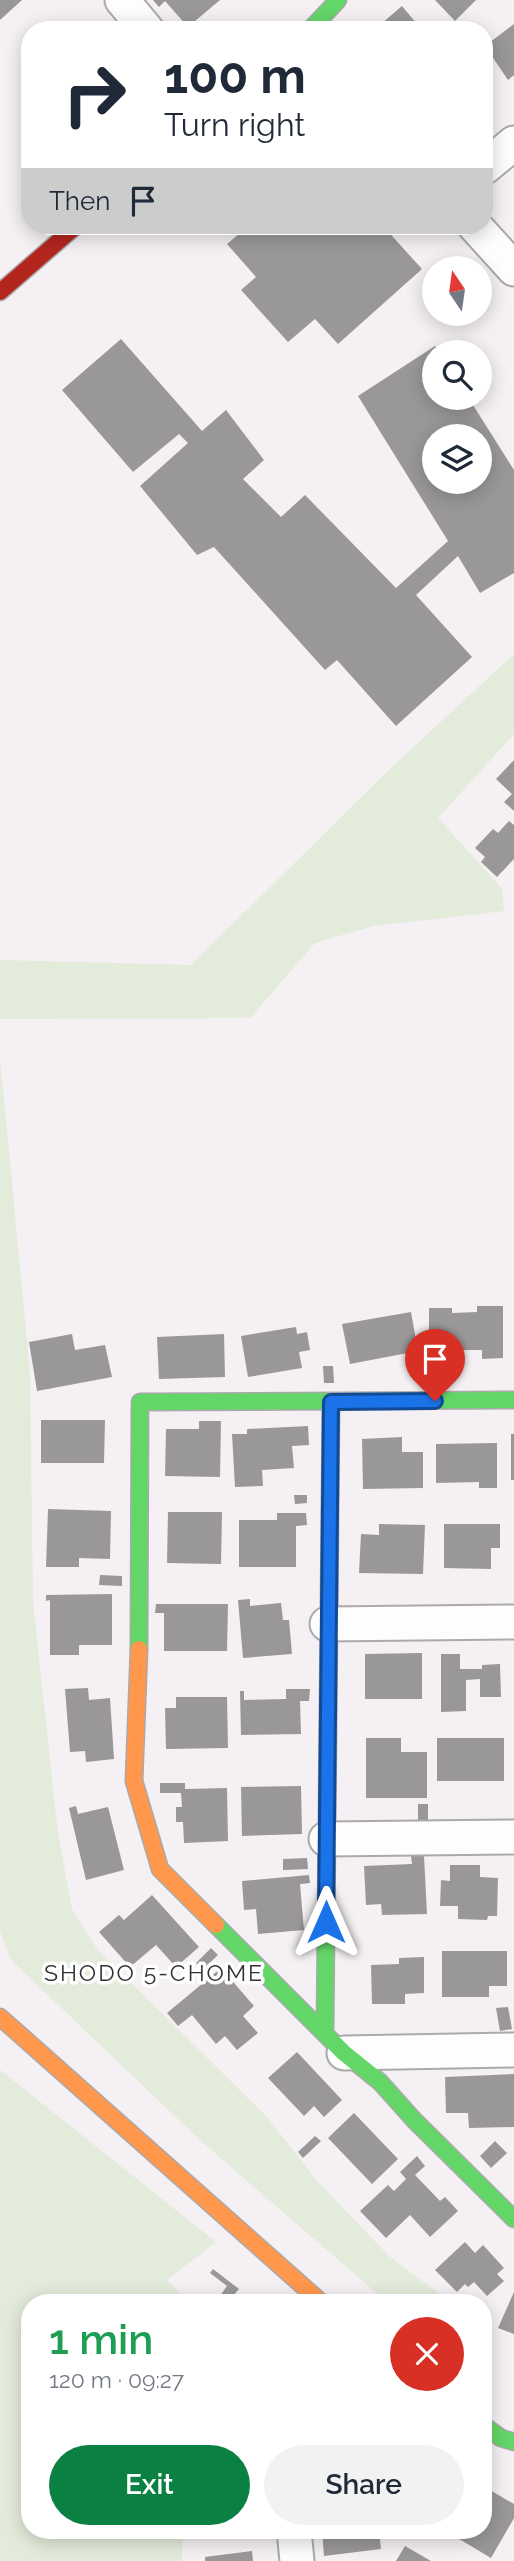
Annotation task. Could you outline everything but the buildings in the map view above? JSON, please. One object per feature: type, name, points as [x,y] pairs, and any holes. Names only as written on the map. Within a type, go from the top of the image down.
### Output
[{"type":"street","points":[[122,0],[140,21]]},
{"type":"street","points":[[318,21],[338,0]]},
{"type":"street","points":[[493,160],[514,143]]},
{"type":"street","points":[[0,292],[66,235]]},
{"type":"street","points":[[483,235],[514,269]]},
{"type":"street","points":[[514,1400],[140,1402],[139,1672],[134,1781],[160,1869],[335,2043],[380,2082],[414,2120],[514,2219]]},
{"type":"street","points":[[331,1402],[326,1839],[335,2043]]},
{"type":"street","points":[[327,1624],[514,1622]]},
{"type":"street","points":[[326,1839],[514,1837]]},
{"type":"street","points":[[0,2017],[312,2294]]},
{"type":"street","points":[[335,2043],[514,2050]]},
{"type":"street","points":[[492,2432],[514,2442]]},
{"type":"street","points":[[295,2539],[297,2561]]},
{"type":"green space","points":[[514,654],[514,734],[438,818],[502,889],[504,911],[373,926],[315,943],[250,1018],[0,1019],[0,960],[191,965],[393,766]]},
{"type":"green space","points":[[0,1057],[30,1374],[33,1603],[58,1834],[72,1909],[97,1949],[267,2117],[318,2182],[390,2257],[440,2294],[378,2294],[201,2141],[11,1960],[0,1932]]},
{"type":"green space","points":[[0,2070],[216,2242],[167,2280],[181,2294],[21,2294],[21,2539],[182,2539],[182,2561],[0,2561]]},
{"type":"traffic: fast","points":[[318,21],[338,0]]},
{"type":"traffic: fast","points":[[139,1649],[140,1402],[514,1400]]},
{"type":"traffic: fast","points":[[325,2033],[331,1402]]},
{"type":"traffic: fast","points":[[216,1925],[344,2053],[380,2082],[414,2120],[514,2219]]},
{"type":"traffic: fast","points":[[492,2432],[514,2442]]},
{"type":"traffic: slow","points":[[139,1649],[134,1781],[160,1869],[216,1925]]},
{"type":"traffic: slow","points":[[0,2017],[312,2294]]},
{"type":"traffic: jam","points":[[0,292],[66,235]]},
{"type":"district","name":"SHODO 5-CHOME","points":[[154,1972]]},
{"type":"route","points":[[326,1922],[331,1402],[435,1401]]}]
